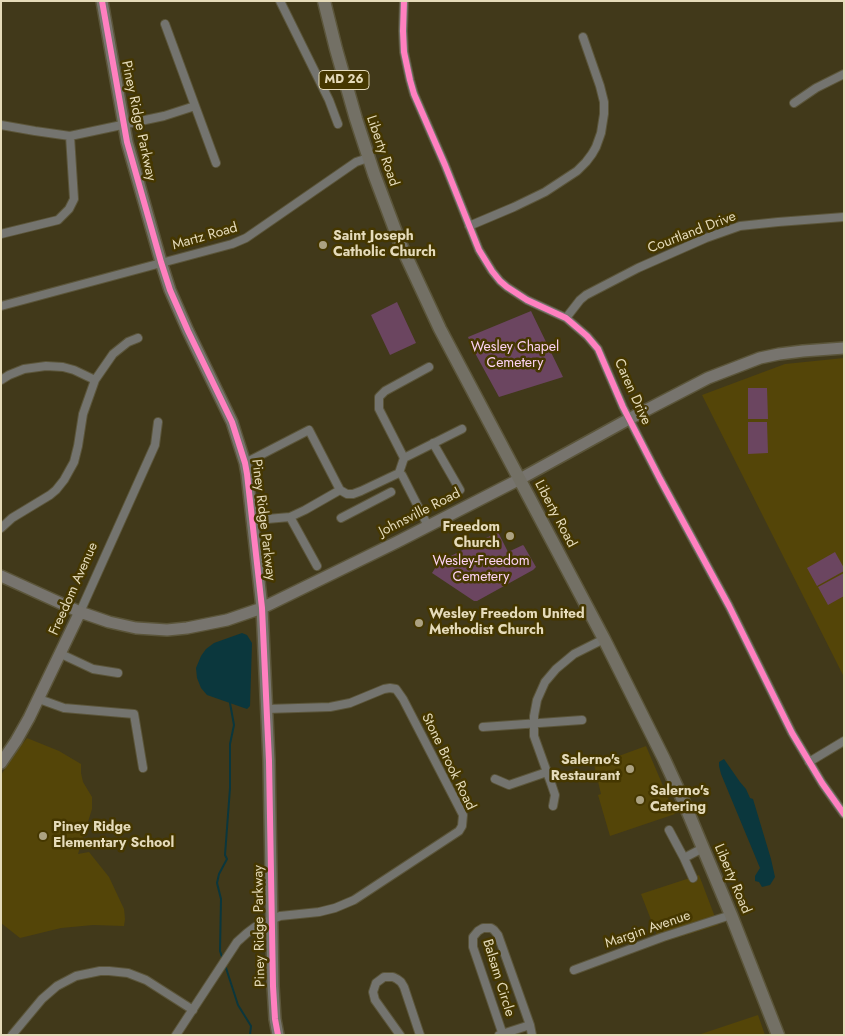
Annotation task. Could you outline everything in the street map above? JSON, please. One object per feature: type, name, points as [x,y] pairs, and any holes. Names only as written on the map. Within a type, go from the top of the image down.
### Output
[{"type":"main road","name":"Liberty Road","points":[[324,1],[368,158],[392,224],[458,365],[604,638],[664,759],[731,915],[778,1035]]},
{"type":"street","name":"Piney Ridge Parkway","points":[[102,1],[127,142],[161,262],[170,290],[188,331],[232,422],[245,463],[262,608],[269,761],[273,986],[278,1035]]},
{"type":"street","points":[[280,1],[329,100],[338,124]]},
{"type":"street","name":"Caren Drive","points":[[404,1],[403,42],[414,94],[479,250],[500,281],[516,294],[566,318],[587,336],[598,349],[660,479],[724,598],[792,733],[844,814]]},
{"type":"street","points":[[165,24],[216,163]]},
{"type":"street","points":[[469,226],[502,213],[545,192],[576,171],[592,154],[601,133],[604,102],[582,37]]},
{"type":"street","points":[[794,103],[816,88],[844,74]]},
{"type":"street","points":[[1,125],[70,136],[164,116],[195,106]]},
{"type":"street","points":[[1,234],[58,220],[69,209],[74,199],[70,136]]},
{"type":"street","name":"Martz Road","points":[[1,306],[232,244],[246,238],[356,162],[368,158]]},
{"type":"street","name":"Courtland Drive","points":[[566,318],[580,300],[586,296],[638,268],[706,238],[740,226],[844,217]]},
{"type":"street","points":[[1,528],[12,518],[50,495],[69,473],[76,456],[82,414],[95,380],[113,354],[128,342],[138,338]]},
{"type":"street","name":"Johnsville Road","points":[[1,576],[80,612],[109,622],[136,628],[166,630],[204,626],[227,620],[262,608],[428,526],[708,378],[760,358],[803,350],[844,348]]},
{"type":"street","points":[[1,380],[24,369],[38,366],[63,366],[95,380]]},
{"type":"street","points":[[404,458],[379,409],[380,397],[385,391],[430,367]]},
{"type":"street","name":"Freedom Avenue","points":[[1,763],[22,732],[61,654],[155,445],[158,422]]},
{"type":"street","points":[[245,463],[309,430],[340,490],[347,494],[353,494],[398,473],[404,458],[462,429]]},
{"type":"street","points":[[434,444],[460,490]]},
{"type":"street","points":[[398,473],[402,475],[428,526]]},
{"type":"street","points":[[267,519],[290,517],[340,490]]},
{"type":"street","points":[[362,491],[368,503]]},
{"type":"street","points":[[341,518],[391,492]]},
{"type":"street","points":[[290,517],[317,566]]},
{"type":"street","points":[[553,806],[554,795],[552,786],[534,736],[534,716],[537,700],[551,674],[574,654],[604,638]]},
{"type":"street","points":[[61,654],[93,669],[118,673]]},
{"type":"street","name":"Stone Brook Road","points":[[266,709],[330,707],[350,703],[384,688],[396,689],[463,815],[462,826],[459,831],[354,900],[319,912],[280,916],[271,920]]},
{"type":"street","points":[[39,699],[64,708],[134,714],[143,768]]},
{"type":"street","points":[[483,727],[582,720]]},
{"type":"street","points":[[809,762],[844,741]]},
{"type":"street","points":[[495,780],[509,785],[547,772]]},
{"type":"street","points":[[669,830],[693,878]]},
{"type":"street","points":[[684,858],[703,848]]},
{"type":"street","name":"Margin Avenue","points":[[574,970],[662,937],[731,915]]},
{"type":"street","points":[[176,1035],[237,942],[255,927],[271,920]]},
{"type":"street","name":"Balsam Circle","points":[[502,1034],[473,947],[473,937],[483,928],[491,928],[498,935],[530,1025]]},
{"type":"street","points":[[12,1035],[52,990],[71,978],[100,971],[128,973],[146,980],[193,1010]]},
{"type":"street","points":[[400,1035],[375,1000],[373,992],[376,983],[384,977],[392,977],[401,982],[420,1035]]},
{"type":"street","points":[[502,1034],[530,1025],[532,1035]]},
{"type":"shaded area","points":[[844,358],[844,677],[702,395],[785,364]]},
{"type":"shaded area","name":"Piney Ridge Elementary School","points":[[27,738],[59,751],[81,764],[83,782],[92,797],[92,809],[78,854],[89,852],[109,877],[124,909],[124,926],[93,925],[61,928],[20,938],[1,923],[1,775]]},
{"type":"shaded area","points":[[646,746],[675,814],[610,836],[598,795],[601,794],[594,765]]},
{"type":"shaded area","points":[[699,875],[718,925],[660,943],[641,894]]},
{"type":"shaded area","points":[[758,1015],[765,1035],[698,1035]]},
{"type":"green space","points":[[397,302],[416,343],[390,355],[371,315]]},
{"type":"green space","name":"Wesley Chapel Cemetery","points":[[531,311],[563,377],[499,397],[468,337]]},
{"type":"green space","points":[[748,388],[767,388],[768,419],[748,419]]},
{"type":"green space","points":[[748,422],[767,422],[768,453],[748,454]]},
{"type":"green space","name":"Wesley-Freedom Cemetery","points":[[498,532],[508,552],[523,545],[536,567],[533,570],[477,601],[474,601],[432,573],[439,562]]},
{"type":"green space","points":[[835,552],[844,571],[817,586],[807,568]]},
{"type":"green space","points":[[844,573],[844,596],[828,605],[818,587]]},
{"type":"water","points":[[242,633],[247,635],[252,643],[250,706],[247,709],[207,695],[201,688],[196,668],[206,649],[214,643]]},
{"type":"water","points":[[724,759],[746,789],[750,798],[753,799],[775,877],[770,885],[762,887],[759,882],[755,881],[755,876],[760,868],[721,774],[719,762]]},
{"type":"waterway","points":[[222,957],[220,951],[221,899],[217,883],[219,874],[227,859],[225,855],[230,788],[230,744],[234,725],[230,703]]},
{"type":"waterway","points":[[226,968],[238,1005],[251,1026],[250,1035]]},
{"type":"cycle path","points":[[102,1],[127,142],[161,262],[170,290],[188,331],[232,422],[247,474],[262,608],[269,761],[273,986],[278,1035]]},
{"type":"cycle path","points":[[404,1],[404,52],[414,94],[479,250],[492,271],[507,287],[527,300],[566,318],[587,336],[598,349],[623,407],[729,606],[792,733],[822,783],[844,814]]},
{"type":"place","name":"Saint Joseph Catholic Church","points":[[323,245]]},
{"type":"place","name":"Freedom Church","points":[[510,536]]},
{"type":"place","name":"Wesley Freedom United Methodist Church","points":[[419,623]]},
{"type":"place","name":"Salerno's Restaurant","points":[[630,769]]},
{"type":"place","name":"Salerno's Catering","points":[[640,800]]},
{"type":"place","name":"Piney Ridge Elementary School","points":[[43,836]]}]
